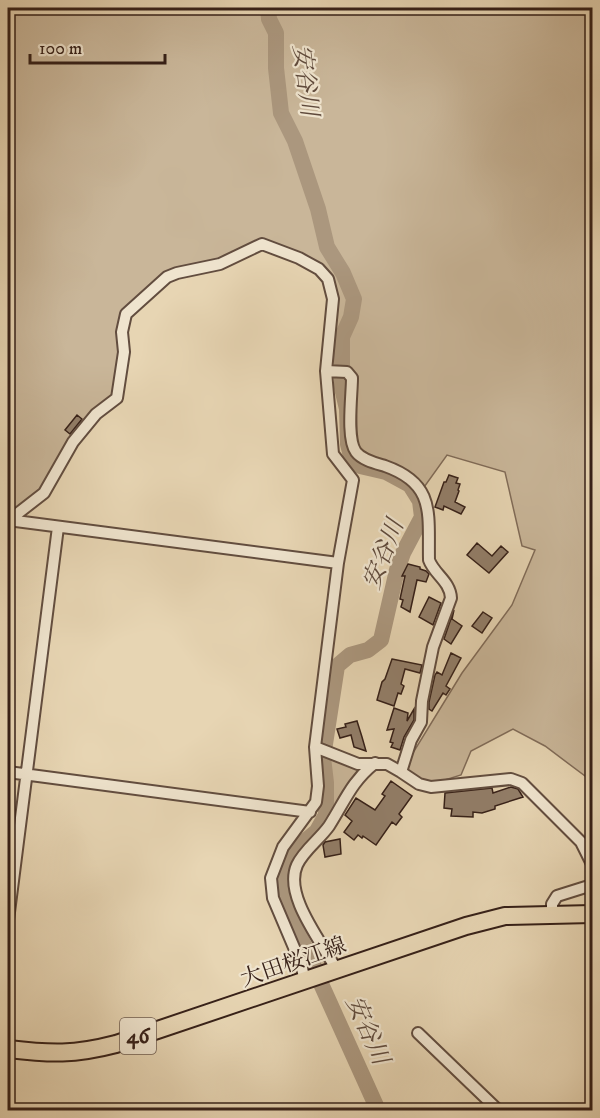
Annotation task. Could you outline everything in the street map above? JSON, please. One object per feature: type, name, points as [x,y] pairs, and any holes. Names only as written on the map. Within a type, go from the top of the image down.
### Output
[{"type":"main road","name":"大田桜江線","points":[[8,1049],[55,1054],[87,1051],[116,1044],[466,926],[505,916],[592,914]]},
{"type":"street","points":[[8,521],[44,494],[73,442],[96,414],[117,398],[124,352],[122,332],[126,314],[167,277],[220,264],[262,244],[299,258],[319,269],[328,279],[333,298],[329,371],[333,454],[353,480],[338,563],[316,747],[318,786],[316,802],[283,846],[271,878],[273,898],[308,980]]},
{"type":"street","points":[[329,371],[347,372],[352,378],[351,435],[355,451],[366,460],[403,473],[412,479],[421,492],[428,506],[429,560],[450,591],[451,598],[434,647],[422,701],[421,722],[411,740],[401,772]]},
{"type":"street","points":[[8,521],[338,563]]},
{"type":"street","points":[[8,920],[58,527]]},
{"type":"street","points":[[316,747],[358,764],[387,764],[419,784],[430,787],[510,779],[522,783],[581,842],[592,864]]},
{"type":"street","points":[[333,972],[301,907],[294,881],[296,867],[305,852],[318,842],[359,776],[375,763]]},
{"type":"street","points":[[8,772],[310,812]]},
{"type":"street","points":[[552,914],[552,904],[557,896],[592,885]]},
{"type":"street","points":[[418,1034],[498,1110]]},
{"type":"shaded area","points":[[8,8],[592,8],[592,784],[589,779],[545,746],[513,729],[471,751],[461,775],[429,785],[407,773],[411,756],[462,673],[512,605],[535,550],[522,546],[505,472],[447,455],[422,490],[365,457],[355,447],[354,380],[330,368],[329,276],[263,242],[220,262],[177,270],[124,315],[116,396],[96,411],[41,494],[8,515]]},
{"type":"shaded area","points":[[328,753],[363,769],[292,881],[330,961],[323,969],[288,897],[287,879],[289,867],[296,855],[316,836],[328,817]]},
{"type":"building","points":[[77,415],[82,419],[70,434],[65,430]]},
{"type":"building","points":[[449,475],[458,478],[456,483],[460,484],[455,502],[465,507],[461,514],[444,506],[443,510],[435,507]]},
{"type":"building","points":[[477,543],[492,556],[501,546],[508,552],[489,573],[467,555]]},
{"type":"building","points":[[408,564],[420,567],[429,574],[426,582],[417,580],[410,612],[401,607],[403,600],[400,599],[405,576],[402,576]]},
{"type":"building","points":[[429,597],[441,603],[433,625],[419,617]]},
{"type":"building","points":[[454,610],[452,619],[462,626],[451,644],[444,639]]},
{"type":"building","points":[[483,612],[492,618],[482,633],[472,626]]},
{"type":"building","points":[[451,653],[461,658],[446,686],[450,689],[446,695],[443,693],[432,711],[429,709],[429,702],[435,675],[437,672],[442,675]]},
{"type":"building","points":[[392,659],[422,665],[420,673],[405,669],[401,684],[404,686],[401,694],[398,693],[394,706],[377,700]]},
{"type":"building","points":[[394,708],[408,713],[407,721],[414,709],[414,720],[404,737],[400,750],[391,747],[393,743],[390,742],[394,729],[387,730]]},
{"type":"building","points":[[357,721],[366,751],[354,747],[351,735],[340,738],[337,729]]},
{"type":"building","points":[[391,781],[412,796],[399,814],[402,817],[396,825],[392,822],[376,845],[363,836],[362,838],[358,835],[354,840],[344,832],[352,821],[345,815],[356,798],[375,810],[385,796],[382,794]]},
{"type":"building","points":[[511,787],[518,789],[523,797],[482,813],[473,812],[473,817],[451,816],[452,809],[444,808],[445,793],[492,788],[493,793]]},
{"type":"building","points":[[340,839],[341,854],[325,857],[323,845],[325,842]]},
{"type":"waterway","name":"安谷川","points":[[268,8],[269,19],[276,33],[276,68],[281,113],[295,141],[318,209],[327,247],[343,273],[354,299],[351,317],[342,337],[342,388],[347,409],[348,444],[351,456],[360,466],[386,472],[410,485],[420,501],[422,517],[403,553],[397,570],[381,640],[368,650],[350,655],[337,666],[323,757],[326,815],[317,831],[304,842],[289,848],[283,876],[285,904],[378,1110]]}]
